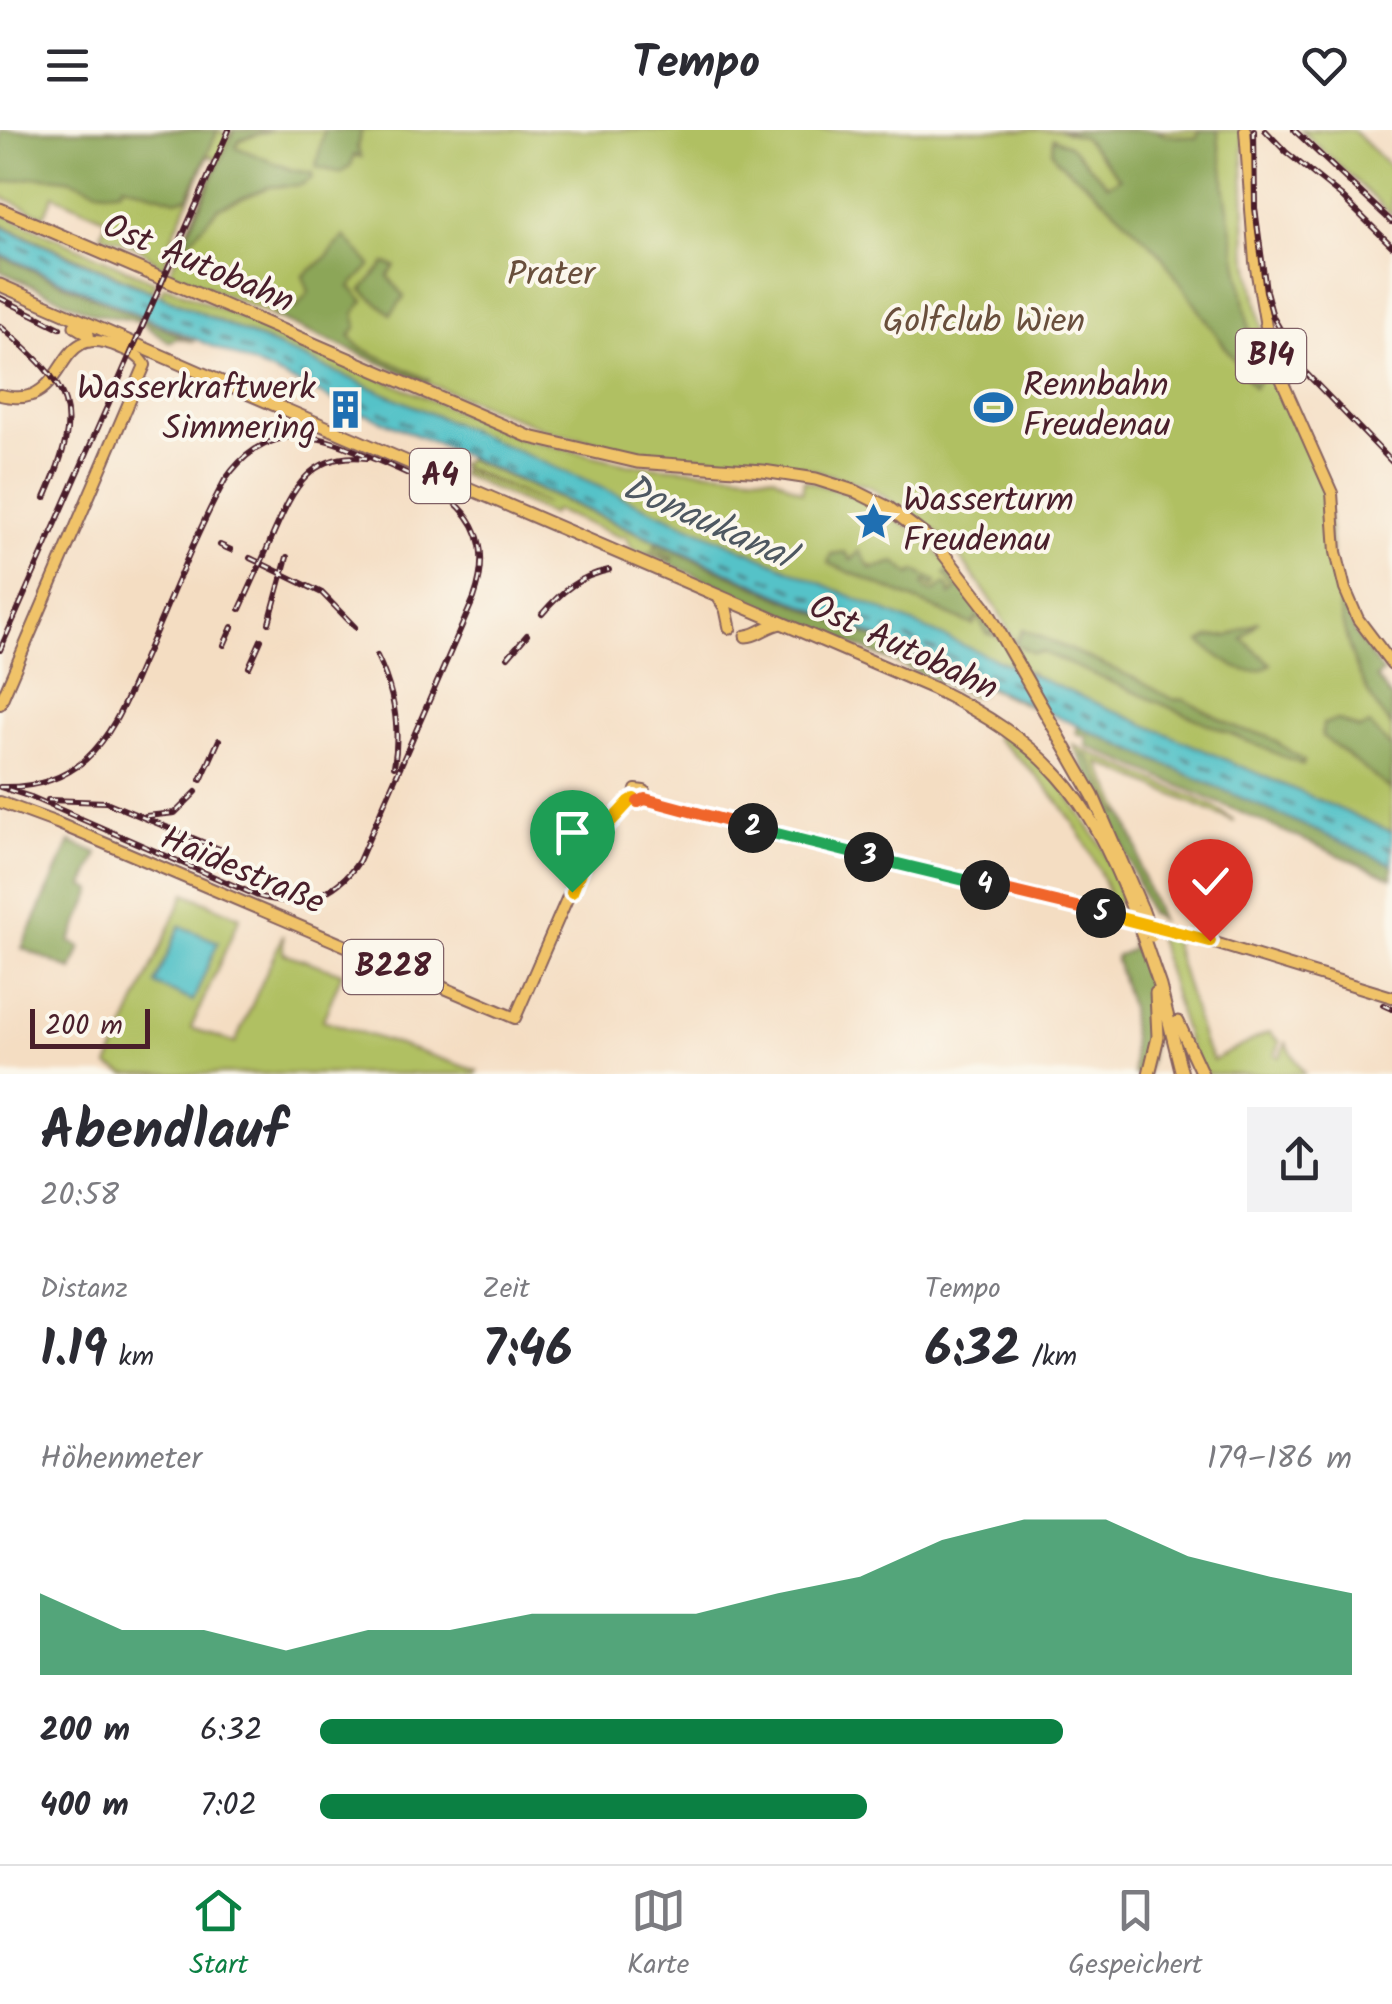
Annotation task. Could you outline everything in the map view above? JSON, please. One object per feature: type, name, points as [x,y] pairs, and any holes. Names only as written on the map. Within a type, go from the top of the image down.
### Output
[{"type":"highway","name":"Ost Autobahn","points":[[0,209],[530,437],[637,462],[792,475],[857,492],[914,525],[958,568],[1001,632],[1109,829],[1137,908]]},
{"type":"highway","name":"Ost Autobahn","points":[[0,286],[945,694],[1018,737],[1059,774],[1090,815],[1137,908]]},
{"type":"highway","points":[[0,286],[84,330],[89,341]]},
{"type":"highway","points":[[718,596],[726,609],[726,624]]},
{"type":"highway","points":[[746,636],[754,636],[769,624],[781,623]]},
{"type":"highway","name":"A4","points":[[1137,908],[1178,1022],[1190,1074]]},
{"type":"highway","name":"A4","points":[[1147,935],[1147,950],[1182,1074]]},
{"type":"highway","points":[[1147,950],[1158,1025],[1149,1074]]},
{"type":"highway","points":[[1178,1022],[1202,1074]]},
{"type":"main road","name":"B14","points":[[1245,130],[1254,262],[1271,356],[1330,487],[1336,552],[1350,604],[1392,664]]},
{"type":"main road","points":[[0,395],[20,398],[34,394],[72,350],[89,341],[104,341],[143,361],[142,376],[0,704]]},
{"type":"main road","name":"Haidestraße","points":[[0,798],[515,1018],[590,846],[639,799],[1210,941],[1392,996]]},
{"type":"green space","points":[[0,130],[220,130],[228,136],[232,130],[1242,130],[1246,247],[1266,348],[1327,492],[1332,552],[1329,567],[1354,632],[1383,673],[1376,678],[1392,699],[1392,832],[160,295],[164,286],[174,289],[519,438],[628,464],[774,476],[802,492],[804,480],[861,498],[914,530],[953,568],[957,590],[949,595],[942,588],[935,592],[927,590],[922,582],[925,580],[831,554],[973,625],[977,615],[987,633],[1015,643],[996,607],[948,541],[870,487],[800,466],[651,454],[552,432],[427,383],[170,271],[218,159],[207,159],[172,237],[163,268],[141,249],[101,234],[107,219],[53,195],[44,216],[0,196]]},
{"type":"green space","points":[[0,130],[218,130],[188,197],[176,200],[123,184],[121,189],[104,191],[57,178],[0,183]]},
{"type":"green space","points":[[234,130],[272,130],[240,140],[236,147],[292,170],[312,173],[312,178],[301,185],[269,187],[218,208],[178,255]]},
{"type":"green space","points":[[324,130],[362,130],[357,147],[361,157],[354,155],[351,165],[341,173],[316,167]]},
{"type":"green space","points":[[1059,130],[1155,130],[1196,138],[1200,130],[1218,130],[1224,186],[1256,368],[1261,377],[1254,388],[1158,251],[1057,160],[1052,151],[1053,138],[1069,145],[1108,185],[1120,178],[1083,137]]},
{"type":"green space","points":[[1301,130],[1353,130],[1392,169],[1392,215]]},
{"type":"green space","points":[[0,213],[155,282],[152,291],[0,224]]},
{"type":"green space","points":[[344,236],[371,265],[350,287],[364,301],[354,313],[357,326],[350,336],[359,347],[429,380],[427,383],[274,317],[288,303],[296,308],[309,292],[303,276],[326,258]]},
{"type":"green space","points":[[0,256],[195,342],[178,338],[169,342],[139,321],[94,314],[0,271]]},
{"type":"green space","points":[[385,263],[395,266],[388,276],[404,297],[391,314],[362,290]]},
{"type":"green space","points":[[467,459],[1035,706],[1035,709],[984,686],[982,694],[971,696],[951,687],[971,687],[973,682],[657,543],[674,558],[672,561],[632,549],[625,536],[554,510],[551,515],[460,474],[462,469],[546,504],[459,465]]},
{"type":"green space","points":[[656,543],[974,682],[963,689],[951,687],[646,554],[672,560],[654,548]]},
{"type":"green space","points":[[859,551],[871,569],[895,562],[911,575],[915,571],[936,581],[933,587],[923,583],[927,590],[935,592],[944,584],[950,595],[957,590],[945,574],[953,569],[981,607],[996,636],[987,633],[977,616],[973,625],[828,563],[831,554],[845,552],[851,560]]},
{"type":"green space","points":[[1345,605],[1354,632],[1383,673],[1376,678],[1392,699],[1392,727],[1358,670],[1339,606]]},
{"type":"green space","points":[[1259,621],[1242,639],[1271,664],[1262,669],[1243,670],[1200,642],[1209,637],[1229,636]]},
{"type":"green space","points":[[1023,629],[1172,699],[1185,700],[1241,730],[1266,735],[1304,761],[1303,765],[1042,652],[1033,653],[1015,644]]},
{"type":"green space","points":[[1337,720],[1359,729],[1369,725],[1392,748],[1392,795],[1390,789],[1322,736],[1323,724]]},
{"type":"green space","points":[[1077,726],[1392,864],[1392,878],[1087,746],[1086,735],[1076,732]]},
{"type":"green space","points":[[996,727],[1059,782],[1102,846],[1127,909],[1120,902],[1111,901],[1079,831],[1050,791],[995,738]]},
{"type":"green space","points":[[1073,745],[1214,806],[1235,822],[1098,762],[1123,813],[1119,814],[1088,756],[1078,754]]},
{"type":"green space","points":[[1078,754],[1088,756],[1118,814],[1123,813],[1160,920],[1149,913]]},
{"type":"green space","points":[[70,842],[98,854],[84,886],[93,891],[70,942],[81,947],[72,970],[22,948]]},
{"type":"green space","points":[[185,893],[240,917],[191,1028],[235,1043],[283,935],[283,953],[342,973],[323,1020],[478,1071],[126,1074],[108,1066]]},
{"type":"green space","points":[[1130,925],[1134,926],[1141,947],[1154,1015],[1147,1074],[1134,1074],[1130,1007],[1115,957],[1132,949]]},
{"type":"green space","points":[[1156,932],[1171,935],[1204,1044],[1213,1060],[1269,1032],[1280,1042],[1275,1055],[1280,1057],[1286,1043],[1304,1074],[1203,1074],[1189,1046]]},
{"type":"water","name":"Donaukanal","points":[[0,226],[1392,832],[1392,864],[440,445],[369,415],[355,413],[355,409],[338,407],[339,403],[306,387],[0,254]]},
{"type":"water","points":[[180,926],[218,942],[193,1001],[155,984]]},
{"type":"ferry route","points":[[0,237],[449,443],[1024,688]]},
{"type":"ferry route","points":[[1041,695],[1392,849]]},
{"type":"railway","points":[[0,650],[229,130]]},
{"type":"railway","points":[[1254,130],[1255,208],[1273,317],[1305,372],[1392,462]]},
{"type":"railway","points":[[1265,130],[1392,246]]},
{"type":"railway","points":[[1294,130],[1392,222]]},
{"type":"railway","points":[[0,298],[60,328]]},
{"type":"railway","points":[[0,326],[43,367],[65,402],[65,442],[45,498]]},
{"type":"railway","points":[[296,436],[348,448],[443,493],[473,525],[480,545],[481,569],[474,598],[359,861],[327,891],[287,901],[258,896],[0,787],[56,778],[95,750],[126,700],[225,480],[255,449],[296,436]]},
{"type":"railway","points":[[240,609],[287,505],[305,478],[330,461],[367,458]]},
{"type":"railway","points":[[220,545],[231,550]]},
{"type":"railway","points":[[269,623],[287,557]]},
{"type":"railway","points":[[250,558],[322,593],[355,627]]},
{"type":"railway","points":[[542,614],[571,586],[609,570]]},
{"type":"railway","points":[[224,645],[232,627]]},
{"type":"railway","points":[[508,657],[527,635]]},
{"type":"railway","points":[[249,667],[261,640]]},
{"type":"railway","points":[[377,656],[394,709],[394,766]]},
{"type":"railway","points":[[201,780],[219,740]]},
{"type":"railway","points":[[146,816],[175,813],[196,792]]},
{"type":"railway","points":[[48,800],[106,802],[224,851]]},
{"type":"railway","points":[[1383,1005],[1392,1009]]},
{"type":"place","name":"Rennbahn Freudenau","points":[[993,407]]},
{"type":"place","name":"Wasserkraftwerk Simmering","points":[[346,410]]},
{"type":"place","name":"Wasserturm Freudenau","points":[[873,522]]},
{"type":"route","points":[[572,892],[594,840],[629,802],[645,799],[1210,941]]},
{"type":"park label","name":"Prater","points":[[551,276]]},
{"type":"park label","name":"Golfclub Wien","points":[[984,323]]}]
